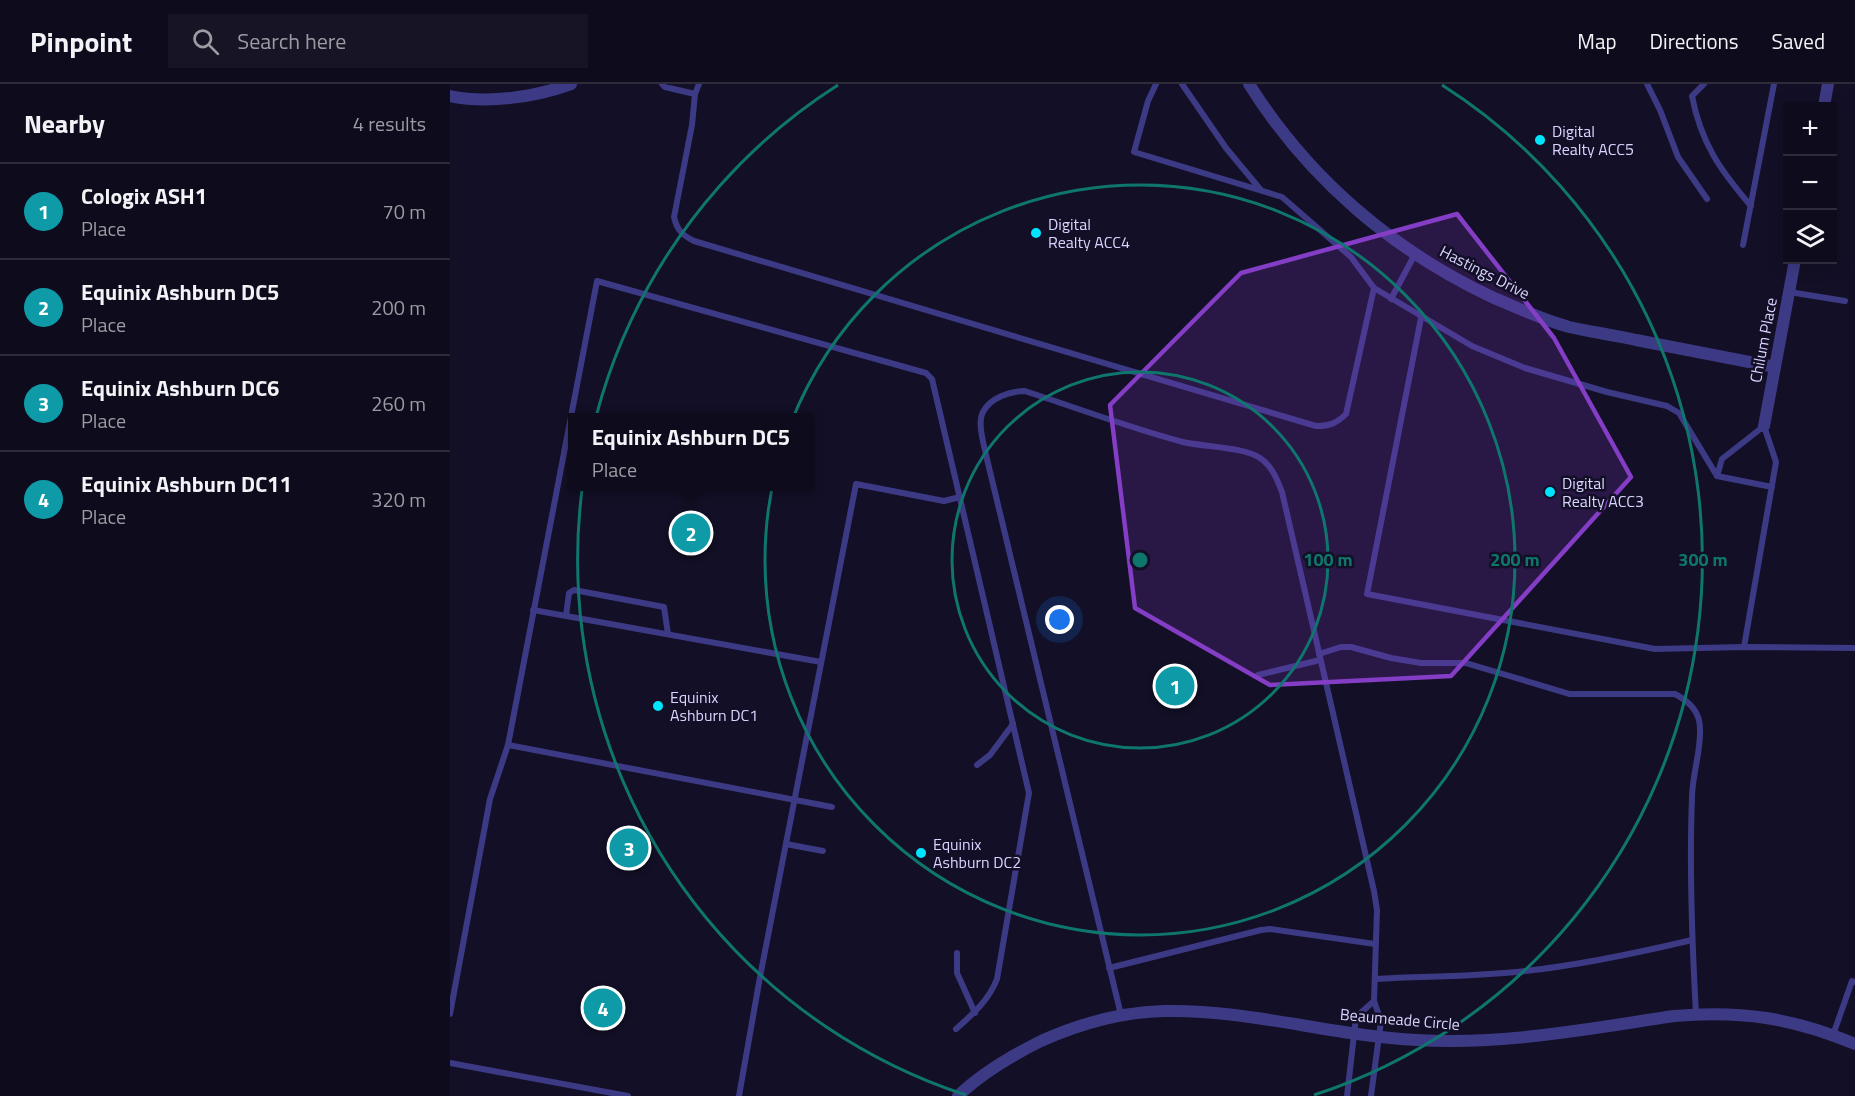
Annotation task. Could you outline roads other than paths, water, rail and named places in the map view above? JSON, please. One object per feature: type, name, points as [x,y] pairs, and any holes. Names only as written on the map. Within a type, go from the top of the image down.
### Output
[{"type":"street","points":[[450,96],[500,99],[534,95],[571,84]]},
{"type":"street","name":"Hastings Drive","points":[[1249,84],[1306,162],[1368,220],[1415,254],[1473,288],[1511,306],[1559,324],[1775,367]]},
{"type":"street","points":[[1825,102],[1828,84]]},
{"type":"street","name":"Chilum Place","points":[[1764,426],[1794,264]]},
{"type":"street","name":"Beaumeade Circle","points":[[958,1096],[990,1070],[1029,1047],[1074,1028],[1121,1015],[1162,1011],[1206,1012],[1354,1034],[1445,1041],[1502,1040],[1571,1033],[1650,1019],[1696,1014],[1754,1015],[1778,1018],[1855,1044]]},
{"type":"lane","points":[[662,84],[665,87],[695,94]]},
{"type":"lane","points":[[699,84],[695,94],[692,125],[674,216],[676,226],[683,235],[694,241],[1316,426],[1329,426],[1339,422],[1346,414],[1374,288]]},
{"type":"lane","points":[[1156,84],[1148,101],[1134,152],[1282,197],[1351,257],[1374,288],[1421,318],[1472,346],[1526,368],[1607,392],[1667,406],[1679,413],[1717,476],[1772,487]]},
{"type":"lane","points":[[1182,84],[1226,148],[1260,190]]},
{"type":"lane","points":[[1647,84],[1660,110],[1678,157],[1707,199]]},
{"type":"lane","points":[[1704,84],[1692,96],[1697,122],[1722,171],[1751,206]]},
{"type":"lane","points":[[1743,245],[1774,84]]},
{"type":"lane","points":[[1391,299],[1415,254]]},
{"type":"lane","points":[[571,413],[597,281],[926,373],[932,379],[1029,793],[997,979],[992,993],[956,1029]]},
{"type":"lane","points":[[1789,292],[1845,301]]},
{"type":"lane","points":[[1421,318],[1367,594],[1655,649],[1855,648]]},
{"type":"lane","points":[[1121,1015],[986,455],[981,424],[983,412],[993,401],[1013,391],[1024,391],[1184,442],[1245,451],[1259,457],[1269,465],[1282,492],[1374,891],[1377,910],[1374,1002],[1381,1021],[1371,1096]]},
{"type":"lane","points":[[1717,476],[1722,459],[1764,426],[1776,462],[1744,647]]},
{"type":"lane","points":[[450,1014],[490,799],[508,745],[568,430]]},
{"type":"lane","points":[[739,1096],[856,484],[944,501],[960,497]]},
{"type":"lane","points":[[566,616],[569,593],[574,590],[664,607],[668,634]]},
{"type":"lane","points":[[533,610],[821,662]]},
{"type":"lane","points":[[1258,675],[1319,657],[1341,647],[1351,647],[1391,658],[1421,663],[1466,663],[1570,694],[1676,694],[1686,700],[1695,710],[1700,729],[1692,787],[1690,856],[1696,1014]]},
{"type":"lane","points":[[977,765],[990,755],[1013,724]]},
{"type":"lane","points":[[508,745],[832,807]]},
{"type":"lane","points":[[786,844],[824,851]]},
{"type":"lane","points":[[1109,968],[1270,929],[1376,944]]},
{"type":"lane","points":[[1374,979],[1522,972],[1628,956],[1692,940]]},
{"type":"lane","points":[[957,953],[957,973],[975,1012]]},
{"type":"lane","points":[[1833,1035],[1852,981],[1855,982]]},
{"type":"lane","points":[[1347,1096],[1356,1017],[1374,1002]]},
{"type":"lane","points":[[450,1063],[628,1096]]},
{"type":"place","name":"Digital Realty ACC5","points":[[1540,140]]},
{"type":"place","name":"Digital Realty ACC4","points":[[1036,233]]},
{"type":"place","name":"Digital Realty ACC3","points":[[1550,492]]},
{"type":"place","name":"Equinix Ashburn DC5","points":[[691,533]]},
{"type":"place","name":"Cologix ASH1","points":[[1175,686]]},
{"type":"place","name":"Equinix Ashburn DC1","points":[[658,706]]},
{"type":"place","name":"Equinix Ashburn DC6","points":[[629,848]]},
{"type":"place","name":"Equinix Ashburn DC2","points":[[921,853]]},
{"type":"place","name":"Equinix Ashburn DC11","points":[[603,1008]]}]
